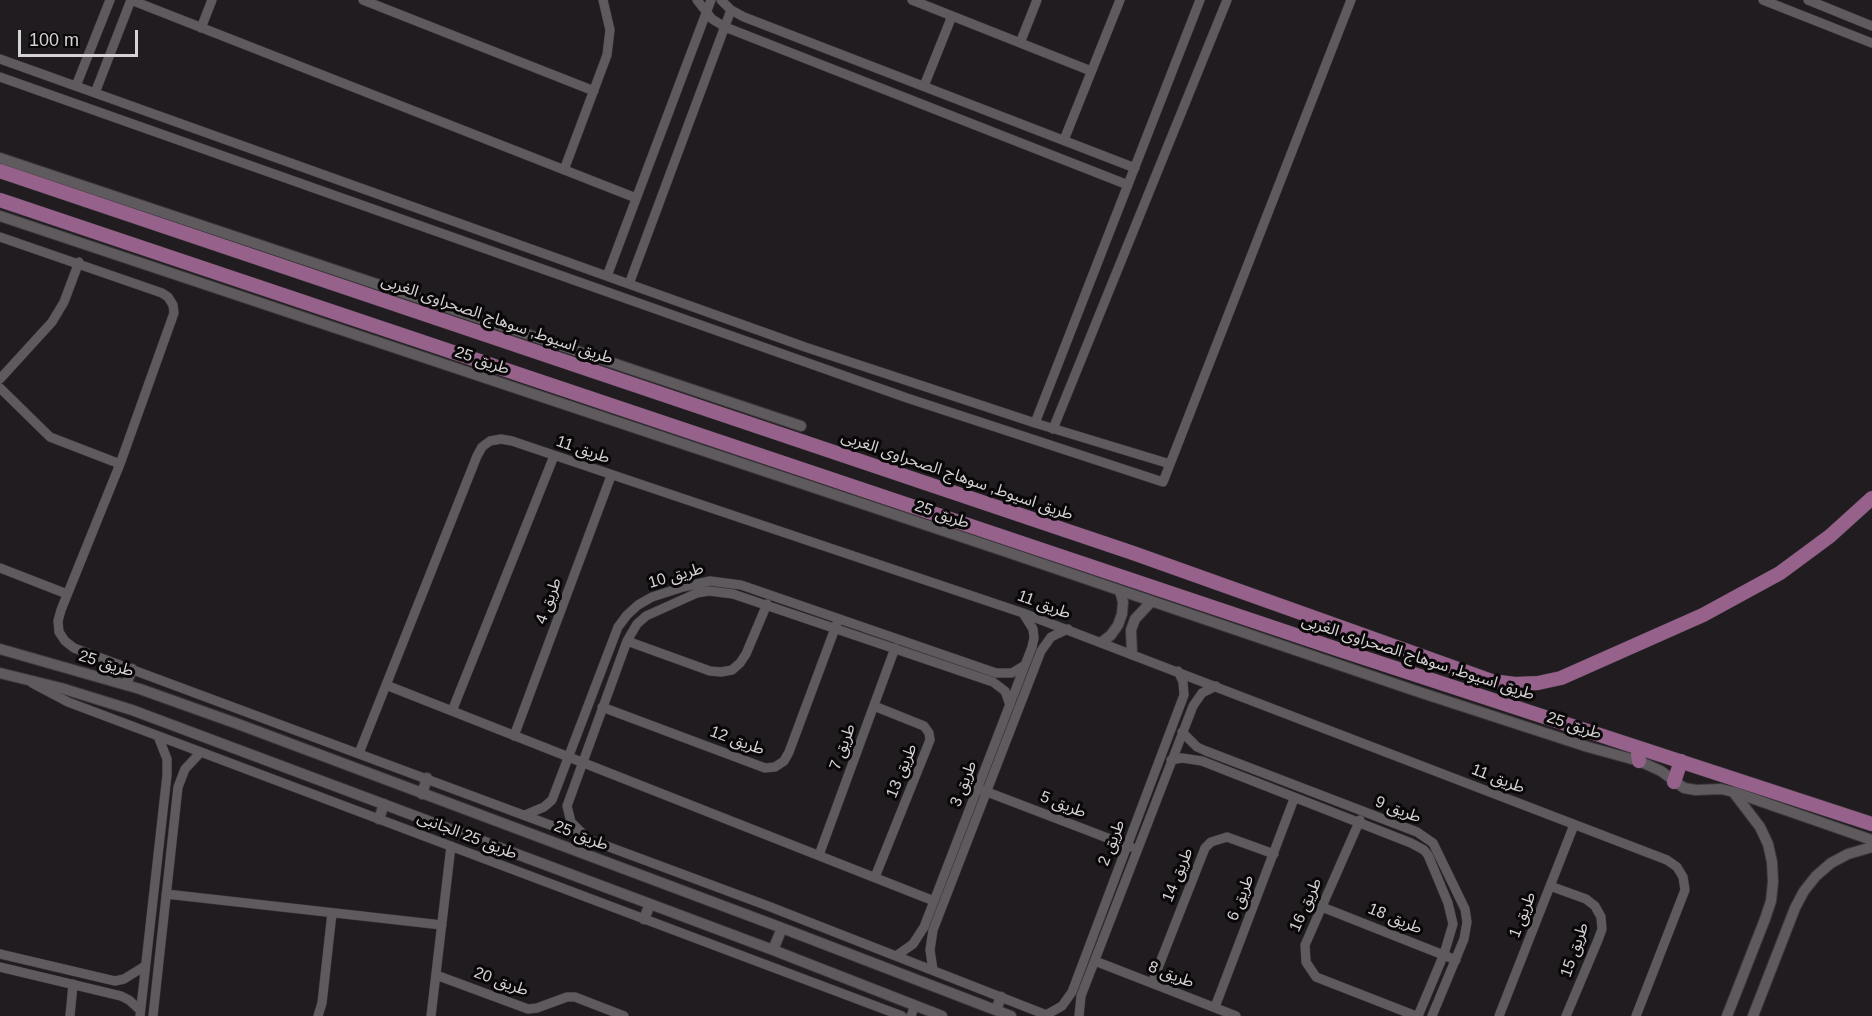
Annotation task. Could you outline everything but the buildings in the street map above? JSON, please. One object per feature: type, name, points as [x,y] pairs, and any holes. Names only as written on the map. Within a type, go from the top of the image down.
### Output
[{"type":"main road","name":"طريق اسيوط, سوهاج الصحراوى الغربى","points":[[0,171],[799,433],[1492,681],[1515,684],[1538,683],[1561,678],[1723,605],[1780,573],[1830,536],[1872,498]]},
{"type":"main road","name":"طريق اسيوط, سوهاج الصحراوى الغربى","points":[[0,200],[1340,650],[1641,755],[1681,761],[1872,824]]},
{"type":"main road","points":[[1674,782],[1681,761]]},
{"type":"street","points":[[76,86],[110,0]]},
{"type":"street","points":[[94,93],[131,0],[636,198]]},
{"type":"street","points":[[201,28],[212,0]]},
{"type":"street","points":[[363,0],[386,4],[594,91]]},
{"type":"street","points":[[564,170],[608,55],[609,17],[603,0]]},
{"type":"street","points":[[697,0],[706,13],[725,27],[1128,185]]},
{"type":"street","points":[[607,276],[711,0]]},
{"type":"street","points":[[720,0],[731,10],[1135,168]]},
{"type":"street","points":[[912,0],[1091,71]]},
{"type":"street","points":[[1020,42],[1037,0]]},
{"type":"street","points":[[1064,140],[1120,0]]},
{"type":"street","points":[[1035,423],[1200,0]]},
{"type":"street","points":[[1053,429],[1227,0]]},
{"type":"street","points":[[0,77],[853,379],[1163,482],[1351,0]]},
{"type":"street","points":[[1763,0],[1872,43]]},
{"type":"street","points":[[1808,0],[1872,26]]},
{"type":"street","points":[[629,284],[731,10]]},
{"type":"street","points":[[924,86],[952,16]]},
{"type":"street","points":[[0,59],[805,347],[1053,429],[1170,464]]},
{"type":"street","points":[[0,158],[799,433]]},
{"type":"street","name":"طريق 25","points":[[0,216],[1419,692],[1588,747],[1641,755],[1674,782],[1690,789],[1734,792],[1872,840]]},
{"type":"street","points":[[0,237],[79,262],[162,293],[173,304],[174,313],[120,464],[58,621],[59,632],[74,648],[427,778],[1048,1015]]},
{"type":"street","points":[[0,379],[52,322],[64,302],[79,262]]},
{"type":"street","points":[[0,388],[50,437],[120,464]]},
{"type":"street","name":"طريق 11","points":[[359,753],[482,447],[490,441],[501,439],[1068,629],[1667,860],[1677,867],[1683,877],[1685,890],[1636,1016]]},
{"type":"street","points":[[452,711],[554,456]]},
{"type":"street","name":"طريق 4","points":[[514,736],[611,476]]},
{"type":"street","points":[[0,568],[67,594]]},
{"type":"street","name":"طريق 10","points":[[525,815],[544,807],[552,800],[618,627],[638,605],[652,597],[697,582],[723,586],[766,604],[837,623],[996,673],[1011,673],[1025,665]]},
{"type":"street","name":"طريق 10","points":[[592,842],[571,822],[567,814],[568,797],[629,637],[646,616],[655,610],[697,593],[723,586],[741,585],[895,648],[993,682],[1005,691],[1010,705]]},
{"type":"street","points":[[1102,642],[1111,635],[1122,614],[1123,602],[1120,591]]},
{"type":"street","points":[[1132,654],[1131,630],[1135,619],[1151,602]]},
{"type":"street","points":[[618,627],[629,637],[710,671],[721,672],[732,670],[746,654],[766,604]]},
{"type":"street","name":"طريق 3","points":[[933,970],[930,950],[933,930],[1034,638],[1033,629],[1023,613]]},
{"type":"street","name":"طريق 12","points":[[602,707],[765,768],[775,767],[784,761],[789,752],[837,623]]},
{"type":"street","name":"طريق 3","points":[[896,956],[905,951],[920,936],[1041,651],[1051,637],[1068,629]]},
{"type":"street","name":"طريق 7","points":[[819,855],[895,648]]},
{"type":"street","name":"طريق 25","points":[[0,649],[140,689],[238,724],[1011,1016]]},
{"type":"street","points":[[126,685],[132,669]]},
{"type":"street","name":"طريق 2","points":[[1079,1016],[1081,996],[1095,961],[1184,695],[1183,682],[1178,671]]},
{"type":"street","points":[[0,673],[132,710],[774,950],[919,1012],[942,1016]]},
{"type":"street","name":"طريق 25 الجانبى","points":[[25,679],[61,699],[902,1016]]},
{"type":"street","points":[[386,685],[934,900]]},
{"type":"street","name":"طريق 2","points":[[1048,1015],[1062,1006],[1072,992],[1196,699],[1209,688],[1217,686]]},
{"type":"street","points":[[132,710],[140,689]]},
{"type":"street","name":"طريق 13","points":[[874,706],[924,726],[930,740],[875,877]]},
{"type":"street","name":"طريق 9","points":[[1182,732],[1197,747],[1426,837],[1437,849],[1455,876],[1467,921],[1464,939],[1432,1016]]},
{"type":"street","points":[[140,1013],[167,775],[167,759],[158,736]]},
{"type":"street","points":[[153,1016],[178,787],[185,769],[201,752]]},
{"type":"street","name":"طريق 9","points":[[1171,760],[1182,758],[1202,761],[1294,799],[1418,845],[1428,855],[1451,912],[1453,924],[1444,954],[1417,1016]]},
{"type":"street","points":[[422,794],[427,778]]},
{"type":"street","name":"طريق 5","points":[[982,790],[1132,847]]},
{"type":"street","points":[[1727,1016],[1765,919],[1771,901],[1773,882],[1768,844],[1760,826],[1734,792]]},
{"type":"street","name":"طريق 6","points":[[1215,1008],[1294,799]]},
{"type":"street","points":[[378,819],[384,804]]},
{"type":"street","name":"طريق 16","points":[[1363,813],[1305,945],[1306,962],[1316,977],[1417,1016]]},
{"type":"street","name":"طريق 1","points":[[1499,1016],[1574,825]]},
{"type":"street","name":"طريق 14","points":[[1152,983],[1205,848],[1211,842],[1227,837],[1274,854]]},
{"type":"street","points":[[431,1016],[451,846]]},
{"type":"street","points":[[1753,1016],[1795,908],[1804,891],[1831,863],[1848,854],[1872,847]]},
{"type":"street","name":"طريق 15","points":[[1550,886],[1586,899],[1595,906],[1601,917],[1602,929],[1566,1016]]},
{"type":"street","points":[[166,894],[442,925]]},
{"type":"street","points":[[644,919],[650,904]]},
{"type":"street","name":"طريق 18","points":[[1322,907],[1456,960]]},
{"type":"street","points":[[318,1016],[322,1003],[332,913]]},
{"type":"street","points":[[774,950],[782,928]]},
{"type":"street","points":[[0,954],[115,981],[124,979],[145,966]]},
{"type":"street","name":"طريق 8","points":[[1095,961],[1236,1016]]},
{"type":"street","points":[[0,967],[122,996],[129,1000],[140,1013]]},
{"type":"street","name":"طريق 20","points":[[436,975],[528,1009],[575,997],[624,1016]]},
{"type":"street","points":[[70,1016],[74,984]]},
{"type":"street","points":[[996,1010],[1001,997]]}]
